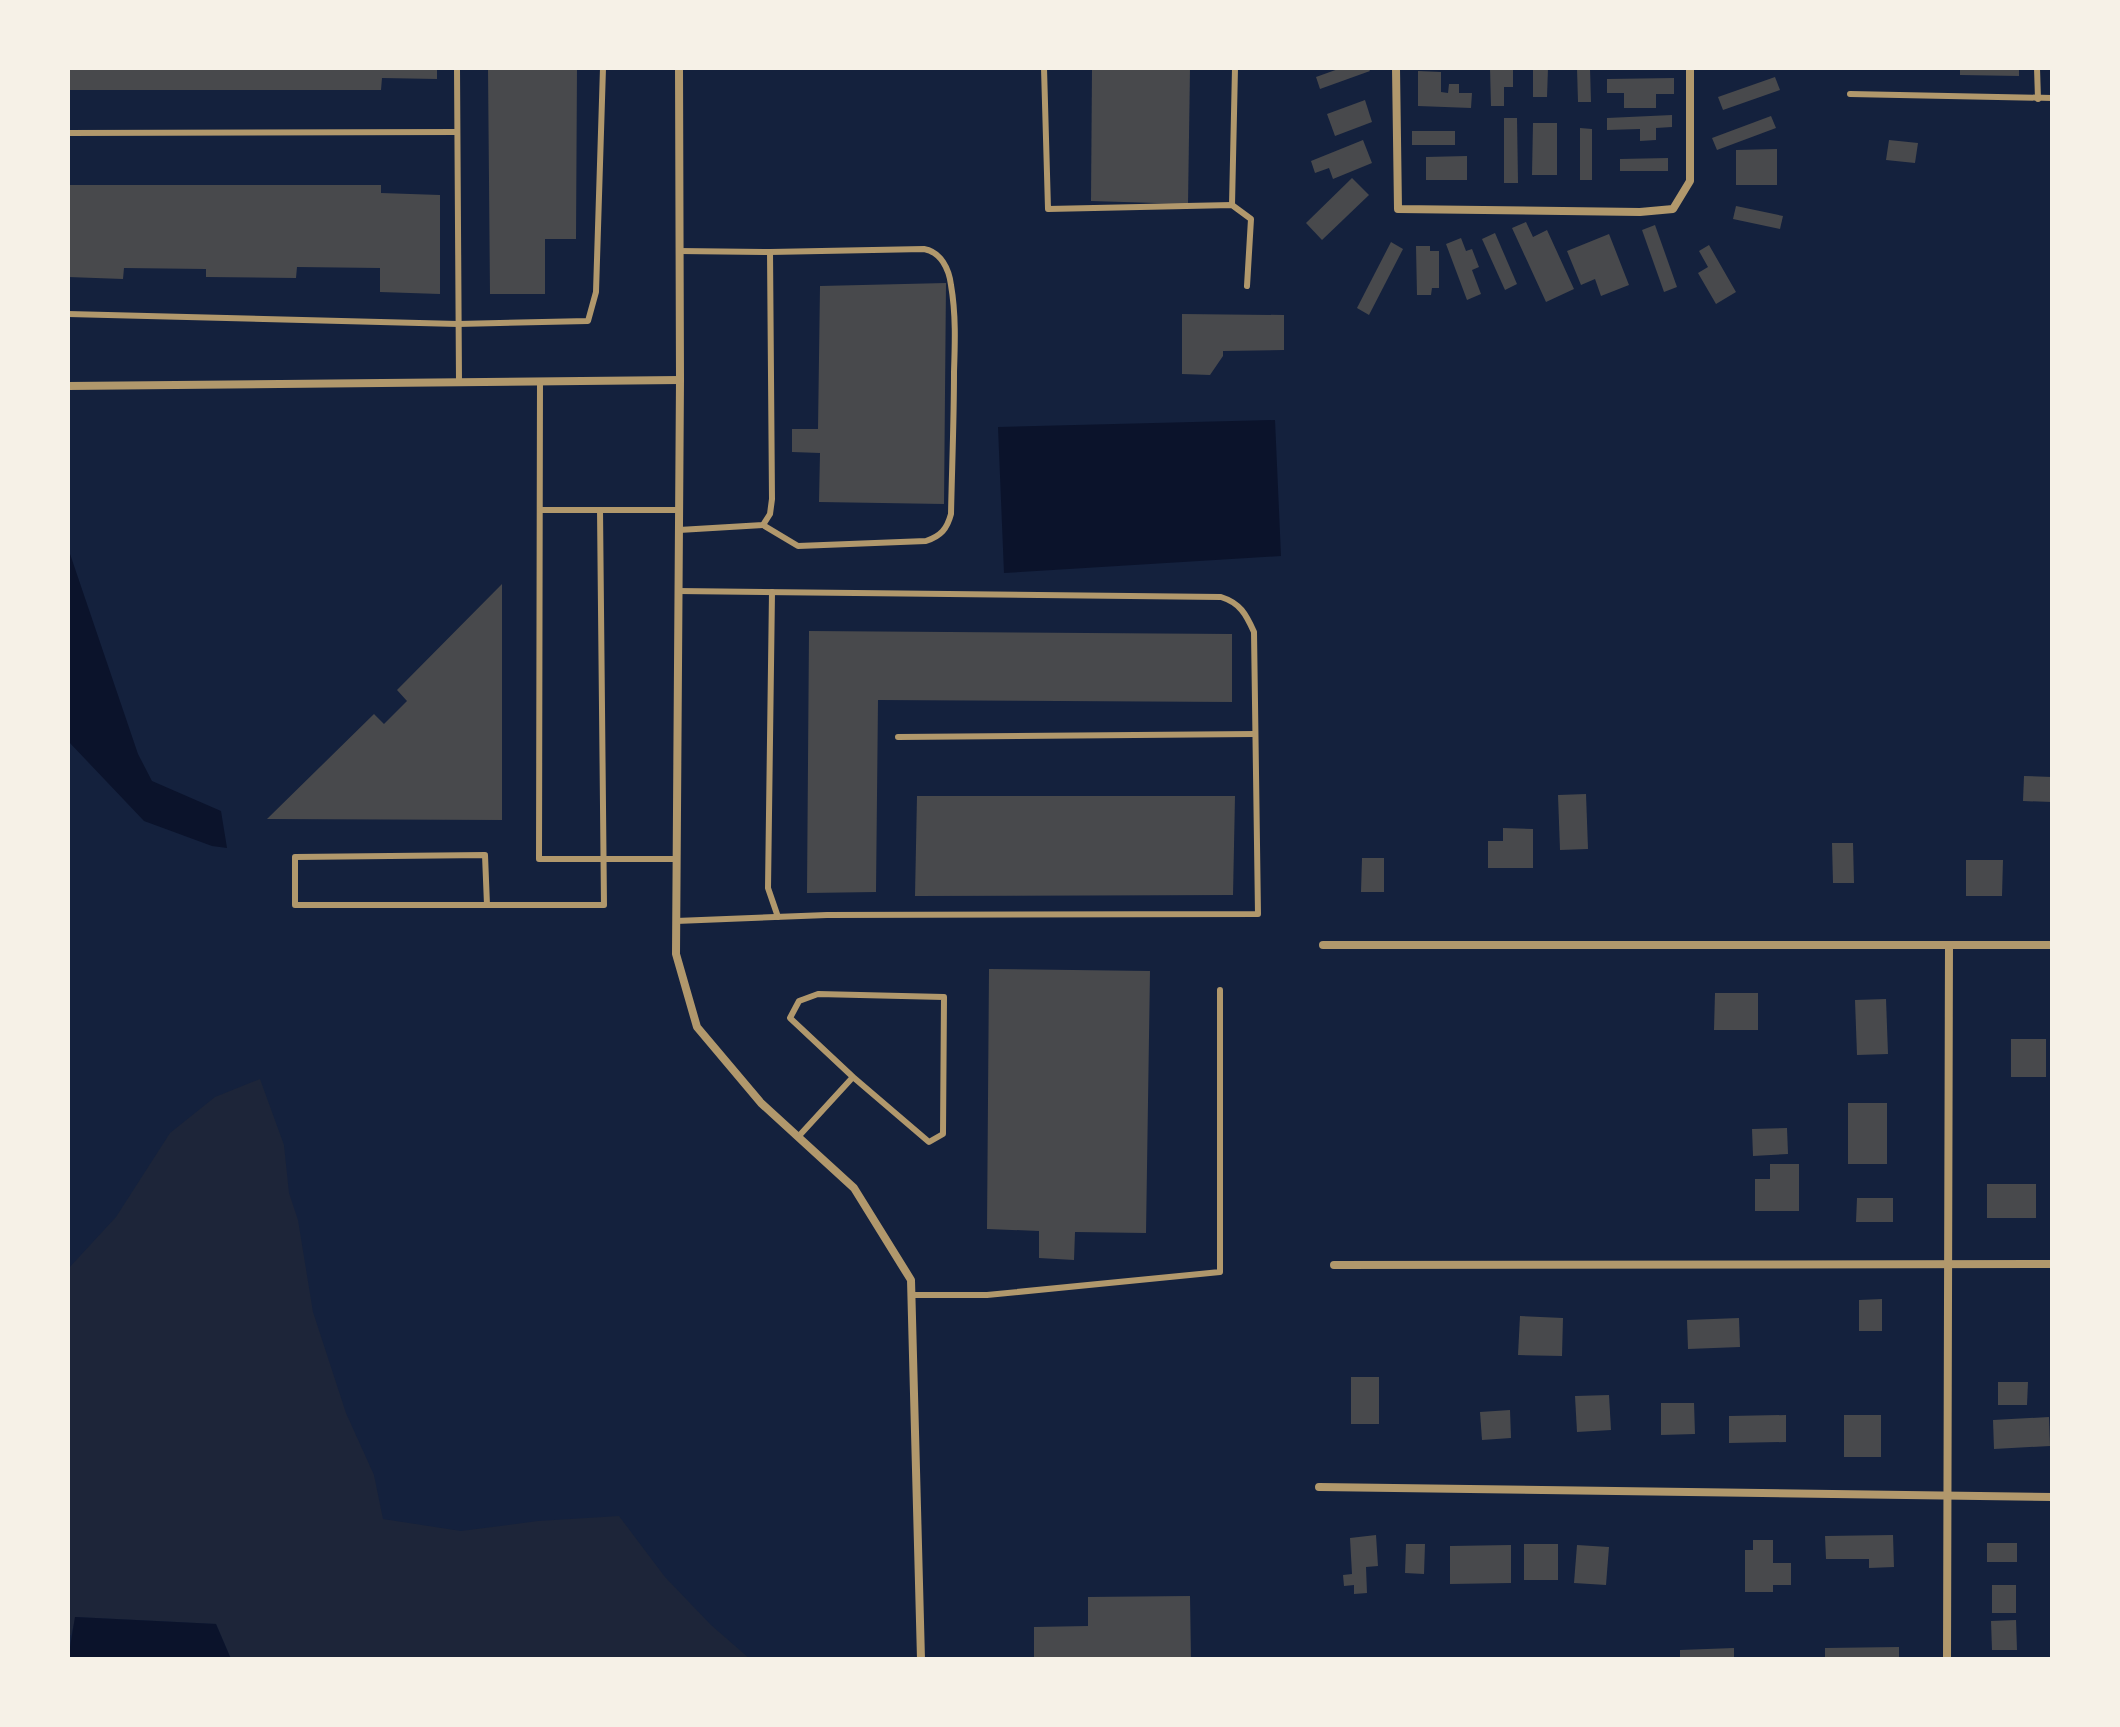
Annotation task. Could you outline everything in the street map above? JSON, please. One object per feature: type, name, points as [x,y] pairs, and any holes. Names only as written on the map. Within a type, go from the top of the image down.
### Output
[{"type":"street","points":[[679,68],[676,954],[697,1027],[761,1103],[854,1188],[911,1280],[921,1659]]},
{"type":"street","points":[[1396,68],[1398,209],[1640,212],[1673,209],[1690,181],[1690,68]]},
{"type":"street","points":[[68,386],[680,380]]},
{"type":"street","points":[[1323,945],[2052,945]]},
{"type":"street","points":[[1947,1659],[1949,945]]},
{"type":"street","points":[[1334,1265],[2052,1264]]},
{"type":"street","points":[[1319,1487],[2052,1497]]},
{"type":"lane","points":[[457,68],[459,382]]},
{"type":"lane","points":[[68,314],[458,324],[588,321],[596,292],[603,68]]},
{"type":"lane","points":[[1044,68],[1048,209],[1232,205],[1251,219],[1247,286]]},
{"type":"lane","points":[[1232,205],[1235,68]]},
{"type":"lane","points":[[2037,68],[2038,99]]},
{"type":"lane","points":[[1850,94],[2052,98]]},
{"type":"lane","points":[[68,133],[457,132]]},
{"type":"lane","points":[[679,251],[932,250],[944,263],[951,285],[955,325],[951,514],[948,525],[938,537],[892,544],[798,546],[763,525],[679,530]]},
{"type":"lane","points":[[763,525],[770,514],[772,499],[770,252]]},
{"type":"lane","points":[[540,381],[539,859],[677,859]]},
{"type":"lane","points":[[540,510],[679,510]]},
{"type":"lane","points":[[487,905],[485,855],[295,857],[295,905],[487,905],[604,905],[600,510]]},
{"type":"lane","points":[[676,921],[778,917],[1258,914],[1254,632],[1245,613],[1234,601],[1221,597],[678,591]]},
{"type":"lane","points":[[772,592],[768,888],[778,917]]},
{"type":"lane","points":[[898,737],[1255,734]]},
{"type":"lane","points":[[911,1295],[987,1295],[1220,1272],[1220,990]]},
{"type":"lane","points":[[818,994],[944,997],[943,1134],[929,1142],[853,1077],[790,1018],[799,1001],[818,994]]},
{"type":"lane","points":[[798,1137],[853,1077]]},
{"type":"shaded area","points":[[1275,420],[1281,556],[1004,573],[998,427]]},
{"type":"shaded area","points":[[68,548],[138,754],[152,781],[221,811],[227,848],[212,846],[144,821],[68,741]]},
{"type":"shaded area","points":[[260,1079],[284,1145],[289,1193],[298,1220],[313,1312],[346,1413],[374,1475],[383,1519],[461,1531],[538,1521],[619,1516],[665,1577],[711,1625],[750,1659],[231,1659],[216,1624],[76,1617],[71,1635],[68,1635],[68,1269],[116,1217],[170,1133],[215,1097]]},
{"type":"shaded area","points":[[75,1617],[216,1624],[231,1659],[68,1659]]},
{"type":"building","points":[[68,68],[437,68],[437,79],[382,78],[381,90],[68,90]]},
{"type":"building","points":[[488,68],[577,68],[576,239],[545,239],[545,294],[490,294]]},
{"type":"building","points":[[1092,68],[1190,68],[1188,204],[1091,201]]},
{"type":"building","points":[[1341,68],[1368,68],[1370,71],[1320,89],[1316,77]]},
{"type":"building","points":[[1490,68],[1513,68],[1513,87],[1504,87],[1504,106],[1491,106]]},
{"type":"building","points":[[1533,68],[1548,68],[1547,97],[1533,97]]},
{"type":"building","points":[[1577,68],[1590,68],[1591,102],[1578,102]]},
{"type":"building","points":[[1960,68],[2019,68],[2019,76],[1960,75]]},
{"type":"building","points":[[1418,71],[1441,72],[1441,92],[1448,93],[1449,84],[1459,84],[1459,93],[1472,93],[1471,108],[1418,106]]},
{"type":"building","points":[[1775,77],[1780,90],[1723,110],[1718,97]]},
{"type":"building","points":[[1674,78],[1674,94],[1656,94],[1656,108],[1624,108],[1624,93],[1607,93],[1607,79]]},
{"type":"building","points":[[1365,100],[1372,122],[1335,136],[1327,114]]},
{"type":"building","points":[[1672,115],[1672,127],[1656,128],[1656,140],[1640,141],[1640,129],[1607,130],[1607,118]]},
{"type":"building","points":[[1771,116],[1776,128],[1717,150],[1712,138]]},
{"type":"building","points":[[1504,118],[1517,118],[1518,183],[1504,183]]},
{"type":"building","points":[[1533,123],[1557,123],[1557,175],[1532,175]]},
{"type":"building","points":[[1580,128],[1592,129],[1592,180],[1580,180]]},
{"type":"building","points":[[1412,131],[1455,131],[1455,145],[1412,145]]},
{"type":"building","points":[[1363,140],[1372,163],[1333,179],[1329,168],[1315,173],[1311,161]]},
{"type":"building","points":[[1889,140],[1918,143],[1915,163],[1886,160]]},
{"type":"building","points":[[1777,149],[1777,185],[1736,185],[1736,150]]},
{"type":"building","points":[[1467,156],[1467,180],[1426,180],[1426,157]]},
{"type":"building","points":[[1668,158],[1668,171],[1620,171],[1620,159]]},
{"type":"building","points":[[1352,178],[1369,195],[1322,240],[1306,223]]},
{"type":"building","points":[[68,185],[381,185],[381,193],[440,195],[440,294],[380,292],[380,268],[297,267],[296,278],[206,277],[206,269],[124,268],[123,279],[68,277]]},
{"type":"building","points":[[1736,206],[1783,216],[1780,229],[1733,219]]},
{"type":"building","points":[[1526,222],[1533,237],[1547,230],[1574,289],[1546,302],[1512,228]]},
{"type":"building","points":[[1655,225],[1677,287],[1664,292],[1642,230]]},
{"type":"building","points":[[1495,233],[1517,284],[1505,290],[1482,239]]},
{"type":"building","points":[[1609,234],[1629,285],[1601,296],[1595,279],[1581,285],[1567,251]]},
{"type":"building","points":[[1461,238],[1466,251],[1472,249],[1479,267],[1472,270],[1481,294],[1467,300],[1446,244]]},
{"type":"building","points":[[1391,242],[1403,249],[1369,315],[1357,308]]},
{"type":"building","points":[[1709,245],[1736,292],[1716,304],[1698,273],[1708,267],[1699,251]]},
{"type":"building","points":[[1416,246],[1430,246],[1430,251],[1439,251],[1439,288],[1432,288],[1431,295],[1417,295]]},
{"type":"building","points":[[946,283],[944,504],[819,502],[820,453],[792,452],[792,429],[818,429],[820,286]]},
{"type":"building","points":[[1182,314],[1284,315],[1284,350],[1223,351],[1210,375],[1182,374]]},
{"type":"building","points":[[502,584],[502,820],[267,819],[374,714],[384,724],[407,701],[397,690]]},
{"type":"building","points":[[809,631],[1232,634],[1232,702],[878,700],[876,892],[807,893]]},
{"type":"building","points":[[2024,776],[2052,777],[2052,802],[2023,801]]},
{"type":"building","points":[[1586,794],[1588,849],[1560,850],[1558,795]]},
{"type":"building","points":[[917,796],[1235,796],[1233,895],[915,896]]},
{"type":"building","points":[[1503,828],[1533,829],[1533,868],[1488,868],[1488,841],[1503,841]]},
{"type":"building","points":[[1832,843],[1853,843],[1854,883],[1833,883]]},
{"type":"building","points":[[1362,858],[1384,858],[1384,892],[1361,892]]},
{"type":"building","points":[[1966,860],[2003,860],[2002,896],[1966,896]]},
{"type":"building","points":[[989,969],[1150,971],[1146,1233],[1075,1232],[1074,1260],[1039,1258],[1039,1231],[987,1229]]},
{"type":"building","points":[[1715,993],[1758,993],[1758,1030],[1714,1030]]},
{"type":"building","points":[[1886,999],[1888,1054],[1857,1055],[1855,1000]]},
{"type":"building","points":[[2011,1039],[2046,1039],[2046,1077],[2011,1077]]},
{"type":"building","points":[[1848,1103],[1887,1103],[1887,1164],[1848,1164]]},
{"type":"building","points":[[1787,1128],[1788,1154],[1753,1156],[1752,1129]]},
{"type":"building","points":[[1770,1164],[1799,1164],[1799,1211],[1755,1211],[1755,1179],[1770,1179]]},
{"type":"building","points":[[1987,1184],[2036,1184],[2036,1218],[1987,1218]]},
{"type":"building","points":[[1857,1198],[1893,1198],[1893,1222],[1856,1222]]},
{"type":"building","points":[[1882,1299],[1882,1331],[1859,1331],[1859,1300]]},
{"type":"building","points":[[1520,1316],[1563,1318],[1562,1356],[1518,1355]]},
{"type":"building","points":[[1739,1318],[1740,1347],[1688,1349],[1687,1320]]},
{"type":"building","points":[[1351,1377],[1379,1377],[1379,1424],[1351,1424]]},
{"type":"building","points":[[1998,1382],[2028,1382],[2027,1405],[1998,1405]]},
{"type":"building","points":[[1609,1395],[1611,1430],[1577,1432],[1575,1396]]},
{"type":"building","points":[[1661,1403],[1694,1403],[1695,1434],[1661,1435]]},
{"type":"building","points":[[1510,1410],[1511,1438],[1482,1440],[1480,1412]]},
{"type":"building","points":[[1786,1415],[1786,1442],[1729,1443],[1729,1416]]},
{"type":"building","points":[[1844,1415],[1881,1415],[1881,1457],[1844,1457]]},
{"type":"building","points":[[2049,1417],[2050,1446],[1994,1449],[1993,1420]]},
{"type":"building","points":[[1376,1535],[1378,1566],[1366,1567],[1367,1593],[1354,1594],[1354,1585],[1344,1586],[1343,1575],[1352,1574],[1350,1538]]},
{"type":"building","points":[[1893,1535],[1894,1567],[1869,1568],[1869,1559],[1826,1559],[1825,1536]]},
{"type":"building","points":[[1753,1540],[1773,1540],[1773,1563],[1791,1563],[1791,1585],[1773,1585],[1773,1592],[1745,1592],[1745,1550],[1753,1550]]},
{"type":"building","points":[[1987,1543],[2017,1543],[2017,1562],[1987,1562]]},
{"type":"building","points":[[1406,1544],[1425,1544],[1424,1574],[1405,1573]]},
{"type":"building","points":[[1524,1544],[1558,1544],[1558,1580],[1524,1580]]},
{"type":"building","points":[[1511,1545],[1511,1583],[1450,1584],[1450,1546]]},
{"type":"building","points":[[1577,1545],[1609,1547],[1606,1585],[1574,1583]]},
{"type":"building","points":[[1992,1585],[2016,1585],[2016,1613],[1992,1613]]},
{"type":"building","points":[[1190,1596],[1191,1659],[1034,1659],[1034,1627],[1088,1626],[1088,1597]]},
{"type":"building","points":[[2016,1620],[2017,1650],[1992,1650],[1991,1621]]},
{"type":"building","points":[[1899,1647],[1899,1659],[1825,1659],[1825,1648]]},
{"type":"building","points":[[1734,1648],[1734,1659],[1680,1659],[1680,1650]]}]
